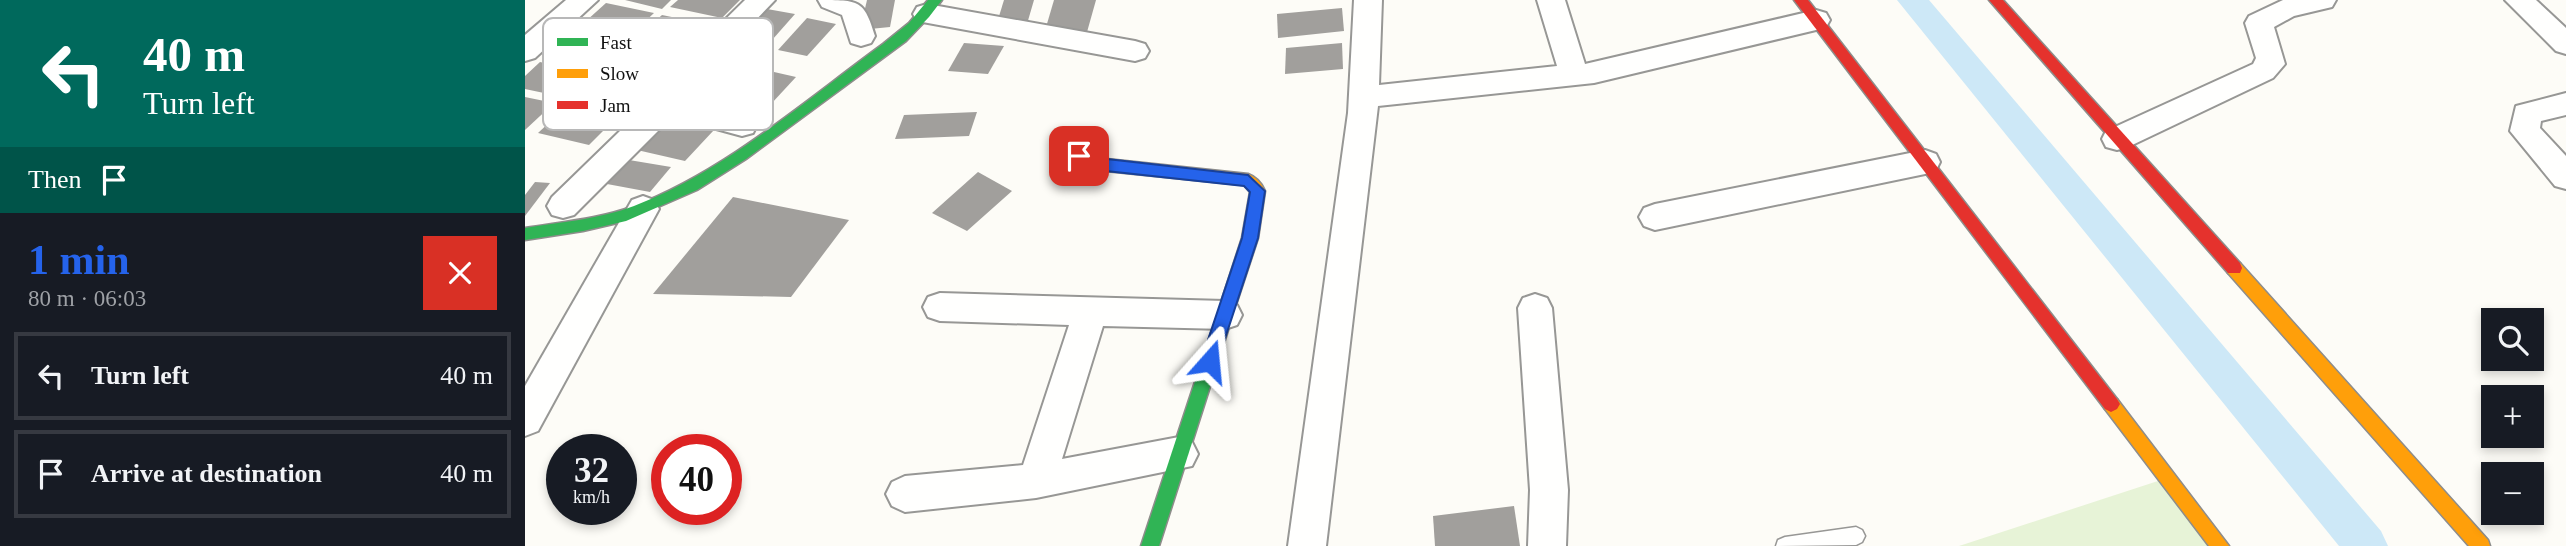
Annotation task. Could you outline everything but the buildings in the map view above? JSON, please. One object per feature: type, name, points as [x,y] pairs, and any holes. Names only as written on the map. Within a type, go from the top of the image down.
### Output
[{"type":"street","points":[[564,18],[585,0]]},
{"type":"street","points":[[743,18],[761,0]]},
{"type":"street","points":[[832,0],[843,2],[855,11],[861,36]]},
{"type":"street","points":[[1307,546],[1364,97],[1369,0]]},
{"type":"street","points":[[1551,0],[1574,76]]},
{"type":"street","points":[[1996,0],[2481,546]]},
{"type":"street","points":[[2117,139],[2263,71],[2271,64],[2271,53],[2260,34],[2259,23],[2285,9],[2322,0]]},
{"type":"street","points":[[2519,0],[2566,44]]},
{"type":"street","points":[[525,234],[596,222],[643,209],[710,176],[895,44],[931,7],[1135,51]]},
{"type":"street","points":[[1364,97],[1574,76],[1639,65],[1809,10],[2220,546]]},
{"type":"street","points":[[525,51],[543,36]]},
{"type":"street","points":[[2566,104],[2527,114],[2525,131],[2566,177]]},
{"type":"street","points":[[563,206],[641,130]]},
{"type":"street","points":[[1079,156],[1106,165],[1248,180],[1258,191],[1250,238],[1150,546]]},
{"type":"street","points":[[1655,217],[1925,162]]},
{"type":"street","points":[[525,420],[643,209]]},
{"type":"street","points":[[940,307],[1225,315]]},
{"type":"street","points":[[1535,308],[1549,490],[1547,546]]},
{"type":"street","points":[[1036,481],[1090,312]]},
{"type":"street","points":[[905,494],[1036,481],[1179,454]]},
{"type":"lane","points":[[1785,546],[1856,536]]},
{"type":"green space","points":[[2161,480],[2213,546],[1959,546]]},
{"type":"waterway","points":[[1912,0],[2366,546]]},
{"type":"traffic: fast","points":[[525,234],[626,215],[692,186],[741,156],[888,48],[925,14],[935,0]]},
{"type":"traffic: fast","points":[[1150,546],[1222,324]]},
{"type":"traffic: slow","points":[[1079,156],[1106,165],[1248,180],[1258,191],[1250,238],[1222,324]]},
{"type":"traffic: slow","points":[[2234,268],[2481,546]]},
{"type":"traffic: slow","points":[[2111,404],[2220,546]]},
{"type":"traffic: jam","points":[[1801,0],[2111,404]]},
{"type":"traffic: jam","points":[[1996,0],[2234,268]]},
{"type":"route","points":[[1079,156],[1106,165],[1248,180],[1258,191],[1250,238],[1210,361]]}]
